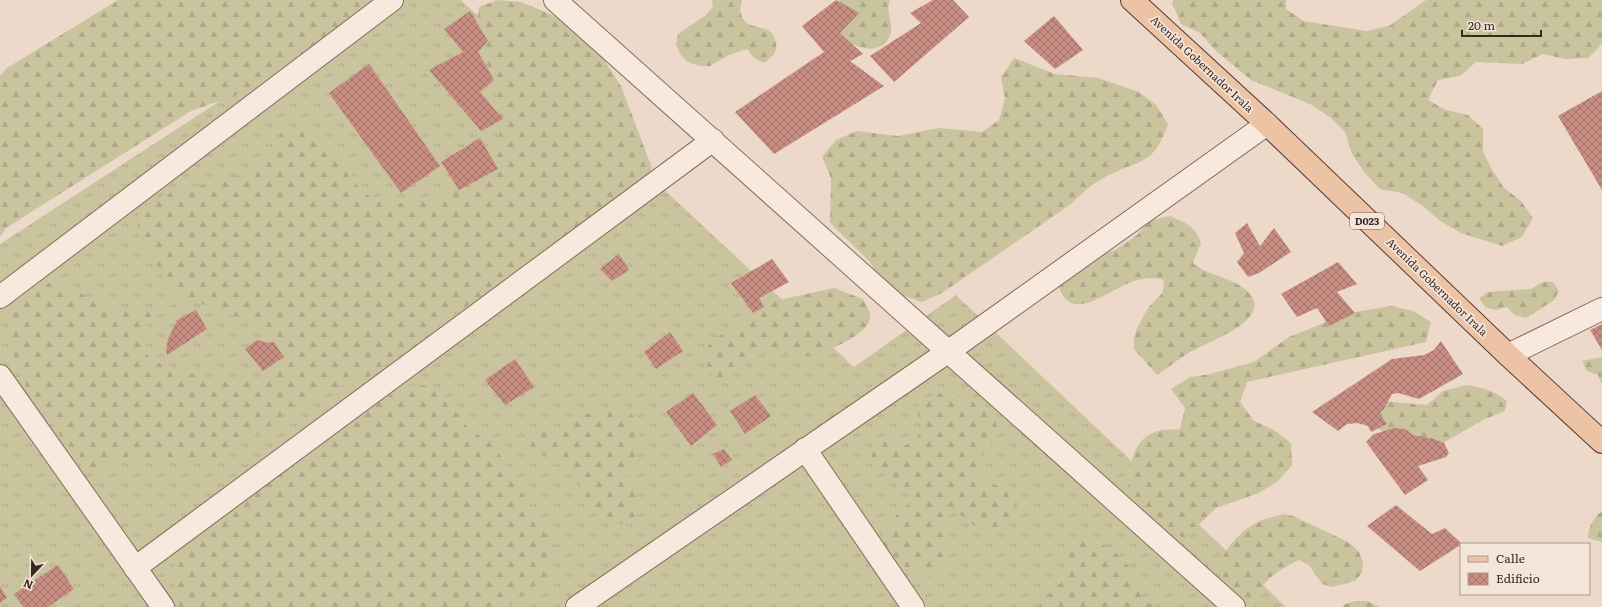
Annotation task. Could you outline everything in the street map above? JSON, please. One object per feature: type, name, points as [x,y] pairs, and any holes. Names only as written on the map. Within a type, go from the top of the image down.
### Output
[{"type":"main road","name":"Avenida Gobernador Irala","points":[[1132,0],[1267,124],[1508,355],[1602,442]]},
{"type":"street","points":[[0,297],[392,0]]},
{"type":"street","points":[[556,0],[1234,607]]},
{"type":"street","points":[[577,607],[949,351],[1267,124]]},
{"type":"street","points":[[135,568],[713,140]]},
{"type":"street","points":[[1508,355],[1602,309]]},
{"type":"street","points":[[0,376],[163,607]]},
{"type":"street","points":[[805,449],[913,607]]},
{"type":"green space","points":[[118,0],[375,0],[311,51],[234,96],[191,111],[6,228],[0,237],[0,76],[7,68]]},
{"type":"green space","points":[[375,0],[461,0],[854,367],[956,295],[1286,607],[0,607],[0,244]]},
{"type":"green space","points":[[497,0],[521,2],[562,19],[595,46],[621,86],[652,168],[641,186],[457,313],[370,376],[307,397],[289,408],[274,423],[221,457],[199,464],[178,458],[131,458],[109,463],[90,473],[79,455],[63,441],[52,421],[35,407],[16,365],[9,320],[21,299],[36,285],[58,282],[115,311],[158,308],[177,298],[139,238],[137,217],[151,201],[172,192],[235,177],[255,167],[282,132],[303,129],[322,139],[339,152],[360,191],[379,201],[401,203],[443,195],[463,187],[481,175],[493,156],[499,136],[501,113],[476,28],[479,7]],"holes":[[[173,303],[198,303],[227,312],[246,322],[261,333],[271,348],[274,360],[270,370],[263,377],[255,380],[228,380],[211,378],[176,370],[161,364],[150,357],[143,349],[142,336],[151,317],[161,314]]]},
{"type":"green space","points":[[712,0],[742,0],[740,11],[745,21],[749,24],[767,30],[774,37],[776,50],[771,57],[764,63],[754,58],[747,49],[729,55],[710,66],[699,66],[688,62],[680,54],[676,44],[678,34],[706,15],[713,7]]},
{"type":"green space","points":[[839,0],[890,0],[888,7],[891,33],[887,41],[876,48],[871,49],[848,42],[840,33],[843,13]]},
{"type":"green space","points":[[1173,0],[1286,0],[1286,9],[1304,21],[1366,31],[1389,26],[1426,0],[1602,0],[1602,44],[1588,58],[1565,59],[1543,54],[1522,64],[1476,62],[1460,76],[1438,80],[1428,100],[1446,110],[1468,115],[1483,129],[1483,152],[1493,171],[1504,188],[1521,201],[1533,218],[1522,237],[1502,246],[1461,233],[1440,221],[1423,206],[1402,193],[1380,189],[1365,173],[1352,154],[1345,132],[1331,118],[1312,105],[1251,80],[1216,51],[1200,33],[1181,24],[1172,3]]},
{"type":"green space","points":[[1014,58],[1055,74],[1098,78],[1139,92],[1156,105],[1168,124],[1163,138],[1151,154],[1144,160],[1105,177],[1083,192],[1071,204],[942,293],[922,302],[901,295],[882,281],[869,261],[830,223],[831,178],[822,157],[836,140],[857,131],[898,136],[939,128],[982,132],[999,120],[1005,99],[1001,77]]},
{"type":"green space","points":[[1170,216],[1189,225],[1199,237],[1201,243],[1193,263],[1205,271],[1230,280],[1242,287],[1252,297],[1254,307],[1250,316],[1241,325],[1196,349],[1157,375],[1134,349],[1134,338],[1137,328],[1148,308],[1163,292],[1164,280],[1151,278],[1131,282],[1100,298],[1079,304],[1070,302],[1063,296],[1058,283],[1099,255],[1115,250],[1137,235],[1149,221]]},
{"type":"green space","points":[[1542,282],[1553,282],[1559,291],[1554,300],[1526,318],[1515,315],[1507,307],[1496,310],[1485,307],[1479,298],[1488,292],[1531,289]]},
{"type":"green space","points":[[834,288],[863,299],[869,311],[870,319],[861,332],[842,344],[812,355],[801,356],[778,351],[769,351],[757,356],[735,373],[723,380],[712,377],[703,358],[707,347],[715,339],[769,302]]},
{"type":"green space","points":[[1392,306],[1413,311],[1431,322],[1426,342],[1247,382],[1240,402],[1254,421],[1274,430],[1291,443],[1292,465],[1278,481],[1259,493],[1216,508],[1184,539],[1144,507],[1128,489],[1134,454],[1143,440],[1149,435],[1158,431],[1180,429],[1185,408],[1171,389],[1190,377],[1210,374],[1254,362],[1289,337],[1349,313]]},
{"type":"green space","points":[[1602,357],[1602,385],[1598,375],[1587,371],[1582,361]]},
{"type":"green space","points":[[424,385],[443,395],[470,430],[489,441],[502,458],[558,555],[547,575],[506,607],[176,607],[174,559],[183,540],[219,514],[276,478],[365,412],[402,387]]},
{"type":"green space","points":[[1466,385],[1488,390],[1507,401],[1505,411],[1483,420],[1428,452],[1388,435],[1379,429],[1367,411],[1371,400],[1427,405],[1443,391]]},
{"type":"green space","points":[[945,392],[961,396],[980,406],[988,412],[994,420],[997,428],[997,436],[991,446],[977,460],[976,471],[984,479],[1015,495],[1016,511],[1015,517],[1008,525],[987,532],[966,521],[958,512],[949,506],[947,529],[948,555],[944,566],[932,576],[901,564],[892,558],[885,550],[883,541],[885,531],[894,518],[908,505],[908,494],[873,463],[871,450],[876,441],[886,439],[906,445],[912,442],[919,434],[920,430],[920,421],[917,409],[924,399]]},
{"type":"green space","points":[[604,408],[623,410],[631,414],[638,423],[640,434],[637,451],[631,467],[630,479],[637,498],[638,510],[630,524],[612,522],[600,514],[589,501],[576,480],[564,468],[537,451],[523,437],[532,431],[543,432],[562,428],[585,415]]},
{"type":"green space","points":[[1602,511],[1602,542],[1588,538],[1592,523]]},
{"type":"green space","points":[[1283,514],[1293,516],[1351,544],[1359,552],[1363,562],[1362,573],[1355,581],[1332,587],[1322,584],[1309,565],[1299,560],[1270,578],[1259,592],[1255,607],[1236,607],[1227,590],[1221,570],[1221,564],[1226,551],[1235,539],[1251,526],[1262,520]]},
{"type":"green space","points":[[1086,536],[1098,541],[1121,557],[1129,567],[1143,599],[1156,607],[1038,607],[1041,602],[1065,579],[1064,556],[1075,538]]},
{"type":"green space","points":[[1356,601],[1367,601],[1380,607],[1342,607],[1345,604]]},
{"type":"building","points":[[836,0],[859,13],[840,33],[863,54],[850,61],[884,86],[774,154],[735,112],[824,52],[802,26]]},
{"type":"building","points":[[933,0],[953,0],[969,17],[894,82],[870,56],[921,23],[910,13]]},
{"type":"building","points":[[470,11],[488,41],[478,52],[494,80],[480,92],[503,119],[481,131],[429,70],[463,52],[444,29]]},
{"type":"building","points":[[1054,16],[1083,50],[1055,69],[1024,41]]},
{"type":"building","points":[[369,64],[440,166],[401,193],[329,93]]},
{"type":"building","points":[[1602,91],[1602,190],[1558,116]]},
{"type":"building","points":[[480,138],[498,169],[459,190],[441,162]]},
{"type":"building","points":[[1247,223],[1260,246],[1274,228],[1291,252],[1259,273],[1248,277],[1237,262],[1244,253],[1235,233]]},
{"type":"building","points":[[619,254],[629,270],[612,281],[600,269]]},
{"type":"building","points":[[772,259],[789,282],[759,298],[764,307],[753,313],[731,283]]},
{"type":"building","points":[[1338,262],[1357,284],[1337,292],[1355,313],[1329,326],[1317,308],[1297,317],[1281,294]]},
{"type":"building","points":[[196,310],[207,329],[167,355],[166,350],[168,339],[177,320]]},
{"type":"building","points":[[1602,324],[1602,350],[1590,330]]},
{"type":"building","points":[[670,332],[683,351],[656,369],[644,352]]},
{"type":"building","points":[[257,340],[268,343],[274,342],[284,357],[263,371],[245,349]]},
{"type":"building","points":[[1441,341],[1463,374],[1419,399],[1398,393],[1392,394],[1384,409],[1379,413],[1387,424],[1371,432],[1368,426],[1358,423],[1347,424],[1338,431],[1312,412],[1392,359],[1424,355],[1434,350]]},
{"type":"building","points":[[515,359],[534,387],[505,405],[485,380]]},
{"type":"building","points":[[693,393],[717,425],[691,446],[666,412]]},
{"type":"building","points":[[755,395],[771,416],[745,434],[730,411]]},
{"type":"building","points":[[1394,428],[1405,429],[1413,435],[1434,439],[1444,443],[1449,453],[1446,457],[1418,466],[1428,480],[1405,495],[1366,442],[1374,434]]},
{"type":"building","points":[[724,449],[732,460],[721,467],[713,454]]},
{"type":"building","points":[[1396,505],[1432,534],[1445,528],[1461,543],[1460,545],[1420,571],[1367,526]]},
{"type":"building","points":[[58,565],[74,589],[48,607],[23,607],[14,594]]},
{"type":"building","points":[[0,586],[7,598],[0,603]]}]
